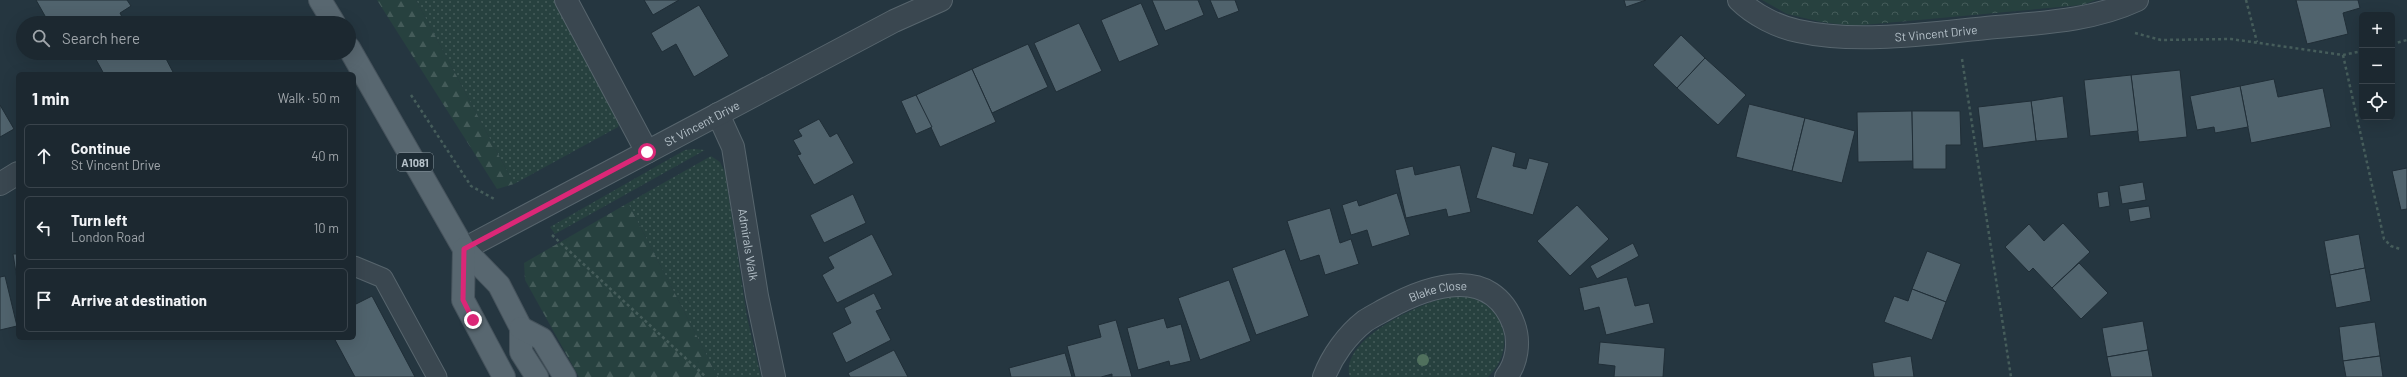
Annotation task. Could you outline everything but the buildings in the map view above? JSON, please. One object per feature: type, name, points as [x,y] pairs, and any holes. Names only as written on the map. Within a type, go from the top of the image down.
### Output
[{"type":"main road","points":[[320,0],[330,16]]},
{"type":"main road","name":"A1081","points":[[356,60],[464,249],[499,285],[521,328],[522,352],[537,377]]},
{"type":"main road","points":[[464,249],[463,300],[504,377]]},
{"type":"main road","points":[[521,328],[542,339],[565,377]]},
{"type":"street","points":[[566,0],[647,152]]},
{"type":"street","name":"St Vincent Drive","points":[[464,249],[894,21],[941,0]]},
{"type":"street","name":"St Vincent Drive","points":[[1740,0],[1769,21],[1796,31],[1827,36],[1873,36],[1958,31],[2079,19],[2116,9],[2137,0]]},
{"type":"street","name":"Admirals Walk","points":[[718,114],[733,148],[757,296],[774,377]]},
{"type":"street","points":[[0,184],[16,175]]},
{"type":"street","name":"Blake Close","points":[[1324,377],[1330,361],[1365,321],[1398,303],[1432,288],[1455,285],[1478,286],[1496,297],[1509,312],[1517,333],[1517,349],[1514,363],[1506,377]]},
{"type":"lane","points":[[356,267],[383,278],[436,377]]},
{"type":"path","points":[[2246,0],[2257,42]]},
{"type":"path","points":[[2116,9],[2122,29],[2160,40],[2230,39],[2343,55],[2359,51]]},
{"type":"path","points":[[1958,31],[2011,377]]},
{"type":"path","points":[[2395,43],[2407,40]]},
{"type":"path","points":[[2343,55],[2384,239],[2390,246],[2400,249]]},
{"type":"path","points":[[409,91],[472,186],[496,200],[510,193],[530,215],[706,377]]},
{"type":"green space","points":[[377,0],[416,0],[514,184],[497,189]]},
{"type":"green space","points":[[416,0],[555,0],[620,119],[618,127],[514,184]]},
{"type":"green space","points":[[1762,0],[2096,0],[2082,5],[1853,26],[1821,22],[1787,14]]},
{"type":"green space","points":[[685,150],[705,150],[555,234],[550,227]]},
{"type":"green space","points":[[711,156],[720,162],[725,172],[747,317],[761,377],[718,377],[628,203]]},
{"type":"green space","points":[[628,203],[718,377],[579,377],[525,280],[524,263]]},
{"type":"green space","points":[[1447,297],[1472,298],[1484,304],[1493,312],[1500,322],[1504,333],[1502,356],[1497,367],[1488,377],[1350,377],[1350,363],[1356,350],[1368,337],[1401,316],[1434,301]]},
{"type":"route","points":[[473,320],[463,300],[464,249],[647,152]]}]
